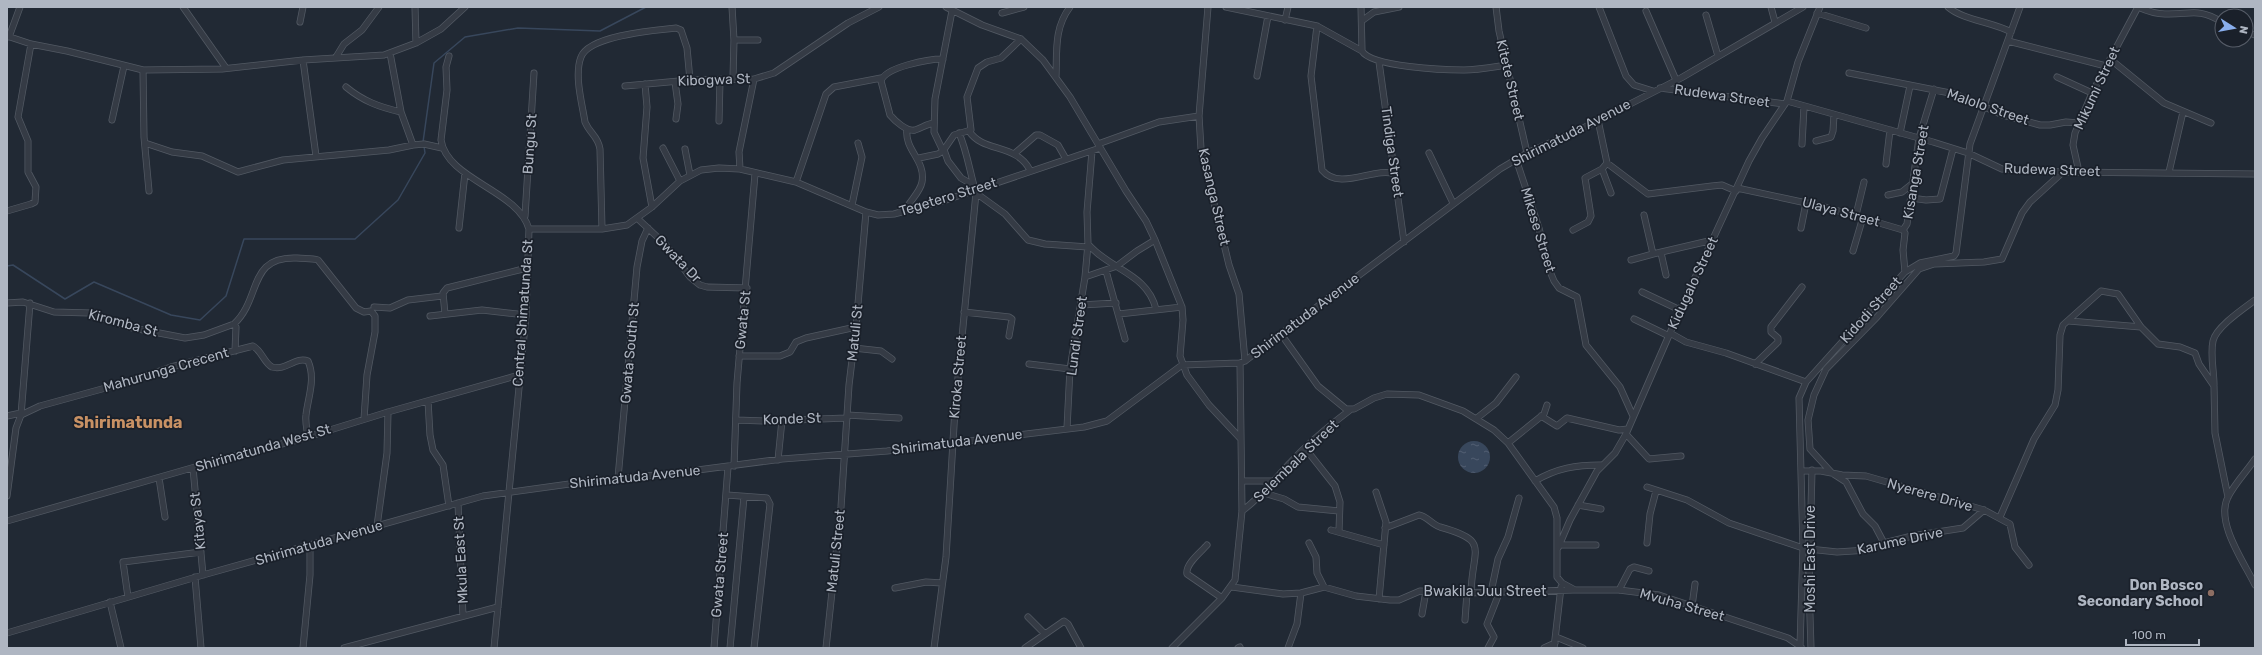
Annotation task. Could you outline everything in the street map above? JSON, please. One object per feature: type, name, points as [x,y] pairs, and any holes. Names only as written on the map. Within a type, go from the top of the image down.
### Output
[{"type":"street","points":[[20,7],[8,36],[31,44],[67,51],[124,66],[143,70],[164,71],[226,68],[336,57],[371,56],[390,53],[416,43],[447,24],[466,7]]},
{"type":"street","points":[[183,7],[226,68]]},
{"type":"street","points":[[300,22],[303,7]]},
{"type":"street","points":[[336,57],[344,44],[362,30],[379,7]]},
{"type":"street","points":[[415,7],[416,43]]},
{"type":"street","points":[[732,7],[734,40],[733,78]]},
{"type":"street","name":"Kibogwa St","points":[[625,86],[690,80],[733,78],[754,79],[774,73],[848,24],[879,7]]},
{"type":"street","points":[[946,7],[952,11],[1021,39],[1043,60],[1056,76],[1146,221],[1155,240],[1182,307],[1183,320],[1180,356],[1182,365],[1187,375],[1204,398],[1240,438]]},
{"type":"street","points":[[1002,13],[1024,7]]},
{"type":"street","points":[[1056,76],[1057,32],[1060,22],[1070,7]]},
{"type":"street","name":"Kasanga Street","points":[[1172,648],[1232,587],[1237,571],[1242,511],[1240,438],[1243,362],[1239,294],[1229,265],[1217,209],[1203,163],[1199,116],[1208,7]]},
{"type":"street","points":[[1226,7],[1242,8],[1268,16],[1317,26],[1379,62],[1465,70],[1507,65]]},
{"type":"street","points":[[1285,20],[1288,7]]},
{"type":"street","points":[[1361,7],[1363,20],[1362,51]]},
{"type":"street","points":[[1363,20],[1374,12],[1399,7]]},
{"type":"street","name":"Kitete Street","points":[[1496,7],[1526,153]]},
{"type":"street","points":[[1599,7],[1626,76],[1634,85],[1653,91]]},
{"type":"street","points":[[1771,7],[1775,22]]},
{"type":"street","name":"Shirimatuda Avenue","points":[[7,633],[195,577],[458,503],[508,492],[778,460],[953,443],[1067,428],[1107,421],[1182,365],[1243,362],[1404,242],[1453,203],[1516,159],[1526,153],[1577,131],[1676,80],[1803,7]]},
{"type":"street","name":"Kidugalo Street","points":[[1556,552],[1578,505],[1602,465],[1615,453],[1627,432],[1680,310],[1736,190],[1762,138],[1786,103],[1798,62],[1820,7]]},
{"type":"street","points":[[1948,7],[1962,15],[1995,25],[2011,32]]},
{"type":"street","name":"Kidodi Street","points":[[1801,647],[1803,548],[1799,398],[1806,382],[1905,272],[1920,262],[1954,256],[1956,254],[1968,153],[2020,7]]},
{"type":"street","points":[[2138,7],[2166,14],[2193,11],[2214,17]]},
{"type":"street","name":"Mikumi Street","points":[[2079,172],[2073,145],[2079,123],[2092,93],[2138,7]]},
{"type":"street","points":[[952,11],[935,99],[934,123],[936,140],[944,150],[948,161],[961,178],[1005,214],[1028,240],[1058,246],[1088,245],[1100,257],[1117,266],[1146,286],[1153,296],[1156,310]]},
{"type":"street","points":[[1646,11],[1676,80]]},
{"type":"street","points":[[1817,13],[1866,28]]},
{"type":"street","points":[[1706,15],[1718,56]]},
{"type":"street","points":[[1257,76],[1268,16]]},
{"type":"street","points":[[1317,26],[1311,76],[1322,170],[1325,175],[1335,178],[1352,179],[1388,172],[1395,174]]},
{"type":"street","points":[[602,229],[600,150],[598,140],[585,122],[579,75],[580,59],[583,53],[594,45],[631,33],[681,30],[687,48],[690,80]]},
{"type":"street","points":[[969,131],[971,128],[967,97],[978,68],[987,62],[1001,58],[1021,39]]},
{"type":"street","points":[[734,40],[758,40]]},
{"type":"street","points":[[2008,41],[2106,66]]},
{"type":"street","points":[[7,211],[31,204],[35,202],[36,198],[36,187],[28,172],[28,141],[18,117],[31,44]]},
{"type":"street","points":[[390,53],[401,112],[413,145]]},
{"type":"street","points":[[449,56],[446,67],[447,90],[440,140],[442,148],[465,173],[501,196],[525,216]]},
{"type":"street","points":[[796,182],[826,94],[834,87],[882,78],[900,67],[929,59],[943,59]]},
{"type":"street","points":[[2110,59],[2154,96],[2183,112],[2211,123]]},
{"type":"street","points":[[303,60],[316,156]]},
{"type":"street","name":"Tindiga Street","points":[[1379,62],[1404,242]]},
{"type":"street","points":[[112,120],[124,66]]},
{"type":"street","points":[[143,70],[145,144],[149,191]]},
{"type":"street","name":"Bungu St","points":[[525,216],[534,73]]},
{"type":"street","name":"Malolo Street","points":[[1849,73],[1955,94],[1984,108],[2018,120],[2050,125],[2066,122],[2079,123]]},
{"type":"street","points":[[2057,77],[2092,93]]},
{"type":"street","points":[[882,78],[881,83],[890,115],[907,129],[913,130],[934,123]]},
{"type":"street","points":[[719,121],[720,79]]},
{"type":"street","points":[[740,170],[739,152],[754,79]]},
{"type":"street","points":[[676,82],[678,104],[676,119]]},
{"type":"street","points":[[645,84],[648,107],[643,158],[652,207]]},
{"type":"street","points":[[1900,133],[1910,86]]},
{"type":"street","points":[[346,88],[358,97],[377,106],[401,112]]},
{"type":"street","name":"Rudewa Street","points":[[1660,88],[1786,103],[1804,107],[1919,138],[1968,153],[2002,169],[2063,172],[2255,174]]},
{"type":"street","name":"Kisanga Street","points":[[1903,230],[1907,224],[1919,138],[1934,90]]},
{"type":"street","points":[[1802,144],[1804,107]]},
{"type":"street","points":[[2169,172],[2183,112]]},
{"type":"street","points":[[1816,141],[1831,137],[1834,115]]},
{"type":"street","name":"Tegetero Street","points":[[529,229],[602,229],[627,225],[638,219],[680,181],[701,170],[718,168],[740,170],[796,182],[866,212],[878,215],[905,211],[1092,151],[1099,146],[1159,122],[1199,116]]},
{"type":"street","points":[[1573,230],[1588,222],[1591,216],[1586,178],[1602,169],[1607,163],[1598,120]]},
{"type":"street","points":[[905,211],[922,185],[923,177],[919,158],[911,150],[907,142],[907,129]]},
{"type":"street","points":[[1886,164],[1890,130]]},
{"type":"street","points":[[919,158],[938,154],[944,150],[951,138],[959,132],[969,131],[978,139],[1014,154],[1026,162],[1030,170]]},
{"type":"street","name":"Kiroka Street","points":[[934,648],[947,544],[953,443],[964,312],[970,269],[975,189],[966,149],[959,132]]},
{"type":"street","points":[[1014,154],[1036,135],[1040,135],[1058,144],[1066,159]]},
{"type":"street","points":[[145,144],[172,152],[202,156],[238,172],[250,170],[269,162],[316,156],[389,150],[413,145],[431,145],[442,148]]},
{"type":"street","points":[[852,205],[862,157],[858,144]]},
{"type":"street","points":[[663,148],[680,181]]},
{"type":"street","points":[[685,148],[690,175]]},
{"type":"street","points":[[1911,198],[1926,200],[1940,199],[1953,149]]},
{"type":"street","name":"Lundi Street","points":[[1067,428],[1070,369],[1081,306],[1088,245],[1087,212],[1092,151]]},
{"type":"street","points":[[1429,153],[1453,203]]},
{"type":"street","name":"Mikese Street","points":[[1516,159],[1539,228],[1547,264],[1554,281],[1559,288],[1577,296],[1586,345],[1620,387],[1633,416]]},
{"type":"street","name":"Ulaya Street","points":[[1607,163],[1648,194],[1722,185],[1736,190],[1806,203],[1860,216],[1903,230]]},
{"type":"street","points":[[1602,169],[1611,194]]},
{"type":"street","points":[[1884,543],[1875,526],[1863,514],[1846,482],[1832,473],[1812,453],[1808,438],[1810,403],[1826,369],[1878,317],[1918,269],[1934,264],[2002,260],[2022,213],[2030,202],[2063,172]]},
{"type":"street","points":[[459,228],[465,173]]},
{"type":"street","name":"Gwata St","points":[[734,466],[739,356],[747,288],[756,174]]},
{"type":"street","points":[[1853,251],[1860,216],[1864,182]]},
{"type":"street","points":[[1888,195],[1902,192],[1912,184]]},
{"type":"street","points":[[1801,228],[1806,203]]},
{"type":"street","name":"Matuli St","points":[[844,454],[866,212]]},
{"type":"street","points":[[1644,215],[1653,254]]},
{"type":"street","name":"Central Shimatunda St","points":[[494,648],[519,375],[526,315],[529,229],[525,216]]},
{"type":"street","name":"Gwata Dr","points":[[638,219],[676,256],[690,277],[700,285],[707,287],[747,288]]},
{"type":"street","name":"Gwata South St","points":[[618,478],[637,267],[642,241],[648,228]]},
{"type":"street","points":[[1903,230],[1906,233],[1903,256],[1905,272]]},
{"type":"street","points":[[1085,277],[1106,272],[1155,240]]},
{"type":"street","points":[[1631,260],[1661,253],[1678,247],[1713,240]]},
{"type":"street","points":[[1661,253],[1666,275]]},
{"type":"street","points":[[235,351],[236,332],[234,324],[246,311],[261,272],[267,265],[287,258],[318,260],[356,308],[364,312],[371,311],[375,316],[375,332],[367,375],[364,419]]},
{"type":"street","points":[[445,314],[442,296],[444,290],[447,288],[528,268]]},
{"type":"street","points":[[1106,272],[1125,339]]},
{"type":"street","points":[[1755,364],[1778,342],[1778,338],[1770,332],[1771,327],[1802,287]]},
{"type":"street","points":[[1642,292],[1680,310]]},
{"type":"street","points":[[2000,517],[2034,439],[2055,405],[2058,390],[2060,335],[2063,325],[2092,301],[2098,293],[2108,292],[2118,294],[2141,327],[2158,344],[2175,346],[2193,352],[2214,386]]},
{"type":"street","points":[[374,307],[390,308],[408,300],[442,296]]},
{"type":"street","points":[[2255,300],[2227,323],[2214,337],[2212,350],[2215,433],[2228,497],[2225,518],[2229,533],[2255,585]]},
{"type":"street","name":"Kiromba St","points":[[7,303],[15,301],[30,303],[54,312],[90,313],[128,327],[185,338],[204,335],[234,324]]},
{"type":"street","points":[[7,496],[16,428],[21,414],[30,303]]},
{"type":"street","points":[[1081,306],[1116,303]]},
{"type":"street","points":[[1119,314],[1182,307]]},
{"type":"street","points":[[430,316],[482,310],[526,315]]},
{"type":"street","points":[[964,312],[1009,317],[1012,319],[1009,336]]},
{"type":"street","points":[[1634,319],[1686,342],[1726,353],[1806,382]]},
{"type":"street","points":[[2069,321],[2141,327]]},
{"type":"street","points":[[739,356],[780,356],[788,354],[796,342],[806,338],[856,327]]},
{"type":"street","points":[[1281,334],[1318,386],[1346,409],[1350,410],[1374,398],[1401,394],[1419,395],[1438,401],[1477,418],[1508,443],[1535,481],[1551,500],[1557,518],[1556,568],[1557,577],[1562,583],[1555,643]]},
{"type":"street","name":"Mahurunga Crecent","points":[[7,416],[21,414],[40,406],[131,381],[171,367],[253,346],[260,351],[270,365],[279,368],[304,360],[308,361],[312,375],[306,415],[308,437]]},
{"type":"street","points":[[854,348],[881,352],[892,359]]},
{"type":"street","points":[[1029,364],[1070,369]]},
{"type":"street","name":"Shirimatunda West St","points":[[7,521],[192,468],[308,437],[364,419],[519,375]]},
{"type":"street","points":[[1477,418],[1496,403],[1516,377]]},
{"type":"street","points":[[428,401],[430,435],[433,450],[443,465],[450,506]]},
{"type":"street","points":[[1508,443],[1541,416],[1547,405]]},
{"type":"street","name":"Selembala Street","points":[[1242,511],[1264,493],[1305,448],[1350,410]]},
{"type":"street","points":[[377,526],[387,453],[388,412]]},
{"type":"street","points":[[1541,416],[1556,426],[1567,418],[1627,432],[1649,459],[1681,456]]},
{"type":"street","name":"Konde St","points":[[736,420],[782,420],[847,417],[899,418]]},
{"type":"street","points":[[778,460],[782,420]]},
{"type":"street","points":[[1305,448],[1335,486],[1338,495],[1339,531]]},
{"type":"street","name":"Matuli Street","points":[[826,648],[844,454]]},
{"type":"street","points":[[2228,497],[2255,458]]},
{"type":"street","points":[[1535,481],[1556,470],[1583,465],[1602,465]]},
{"type":"street","name":"Gwata Street","points":[[714,648],[728,467]]},
{"type":"street","name":"Kitaya St","points":[[192,468],[203,575]]},
{"type":"street","name":"Nyerere Drive","points":[[1801,471],[1812,470],[1866,476],[1984,510],[2000,517],[2010,524],[2015,547],[2029,565]]},
{"type":"street","name":"Moshi East Drive","points":[[1811,648],[1809,549],[1812,470]]},
{"type":"street","points":[[159,478],[165,517]]},
{"type":"street","points":[[1242,481],[1275,481]]},
{"type":"street","points":[[1647,487],[1687,500],[1735,526],[1803,548]]},
{"type":"street","points":[[1647,543],[1650,514],[1656,491]]},
{"type":"street","points":[[1376,492],[1386,522],[1379,599]]},
{"type":"street","points":[[1264,493],[1284,499],[1298,507],[1339,511]]},
{"type":"street","points":[[727,495],[767,498],[770,504],[754,648]]},
{"type":"street","points":[[730,648],[744,497]]},
{"type":"street","points":[[1491,592],[1498,559],[1510,530],[1518,498]]},
{"type":"street","name":"Mkula East St","points":[[458,503],[463,616]]},
{"type":"street","points":[[1578,505],[1601,508]]},
{"type":"street","name":"Karume Drive","points":[[1809,549],[1826,552],[1868,550],[1884,543],[1912,536],[1963,528],[1984,510]]},
{"type":"street","points":[[1385,528],[1419,515],[1432,524],[1468,536],[1472,540],[1476,548],[1465,620]]},
{"type":"street","points":[[1331,530],[1339,531],[1360,539],[1384,545]]},
{"type":"street","points":[[1309,543],[1316,557],[1317,573],[1324,587]]},
{"type":"street","points":[[303,648],[310,575],[310,545]]},
{"type":"street","points":[[1207,545],[1187,568],[1187,574],[1222,598]]},
{"type":"street","points":[[1559,545],[1596,545]]},
{"type":"street","points":[[128,597],[123,562],[201,552]]},
{"type":"street","points":[[1619,590],[1630,569],[1634,567],[1649,571]]},
{"type":"street","points":[[195,577],[201,648]]},
{"type":"street","points":[[895,588],[926,582],[942,583]]},
{"type":"street","name":"Mvuha Street","points":[[1562,583],[1575,590],[1619,590],[1646,592],[1788,638],[1801,647]]},
{"type":"street","points":[[1692,606],[1695,584]]},
{"type":"street","name":"Bwakila Juu Street","points":[[1232,587],[1283,594],[1301,593],[1324,587],[1379,599],[1399,600],[1420,591],[1469,593],[1575,590]]},
{"type":"street","points":[[1422,614],[1426,591]]},
{"type":"street","points":[[1488,648],[1494,636],[1487,624],[1500,591]]},
{"type":"street","points":[[1288,648],[1297,624],[1301,593]]},
{"type":"street","points":[[110,602],[121,648]]},
{"type":"street","points":[[344,648],[498,607]]},
{"type":"street","points":[[1028,617],[1044,633]]},
{"type":"street","points":[[1025,648],[1044,633],[1064,621],[1068,624],[1081,648]]},
{"type":"street","points":[[1544,648],[1555,643],[1583,648]]},
{"type":"water","points":[[1471,441],[1477,441],[1486,445],[1490,457],[1486,469],[1477,473],[1471,473],[1462,469],[1458,460],[1458,454],[1462,445]]},
{"type":"waterway","points":[[423,142],[434,63],[465,37],[518,28],[600,31],[646,7]]},
{"type":"waterway","points":[[7,266],[13,265],[65,299],[94,282],[171,315],[200,320],[226,296],[244,239],[355,239],[398,200],[425,153],[424,146]]},
{"type":"place","name":"Don Bosco Secondary School","points":[[2211,593]]},
{"type":"district","name":"Shirimatunda","points":[[128,422]]}]
